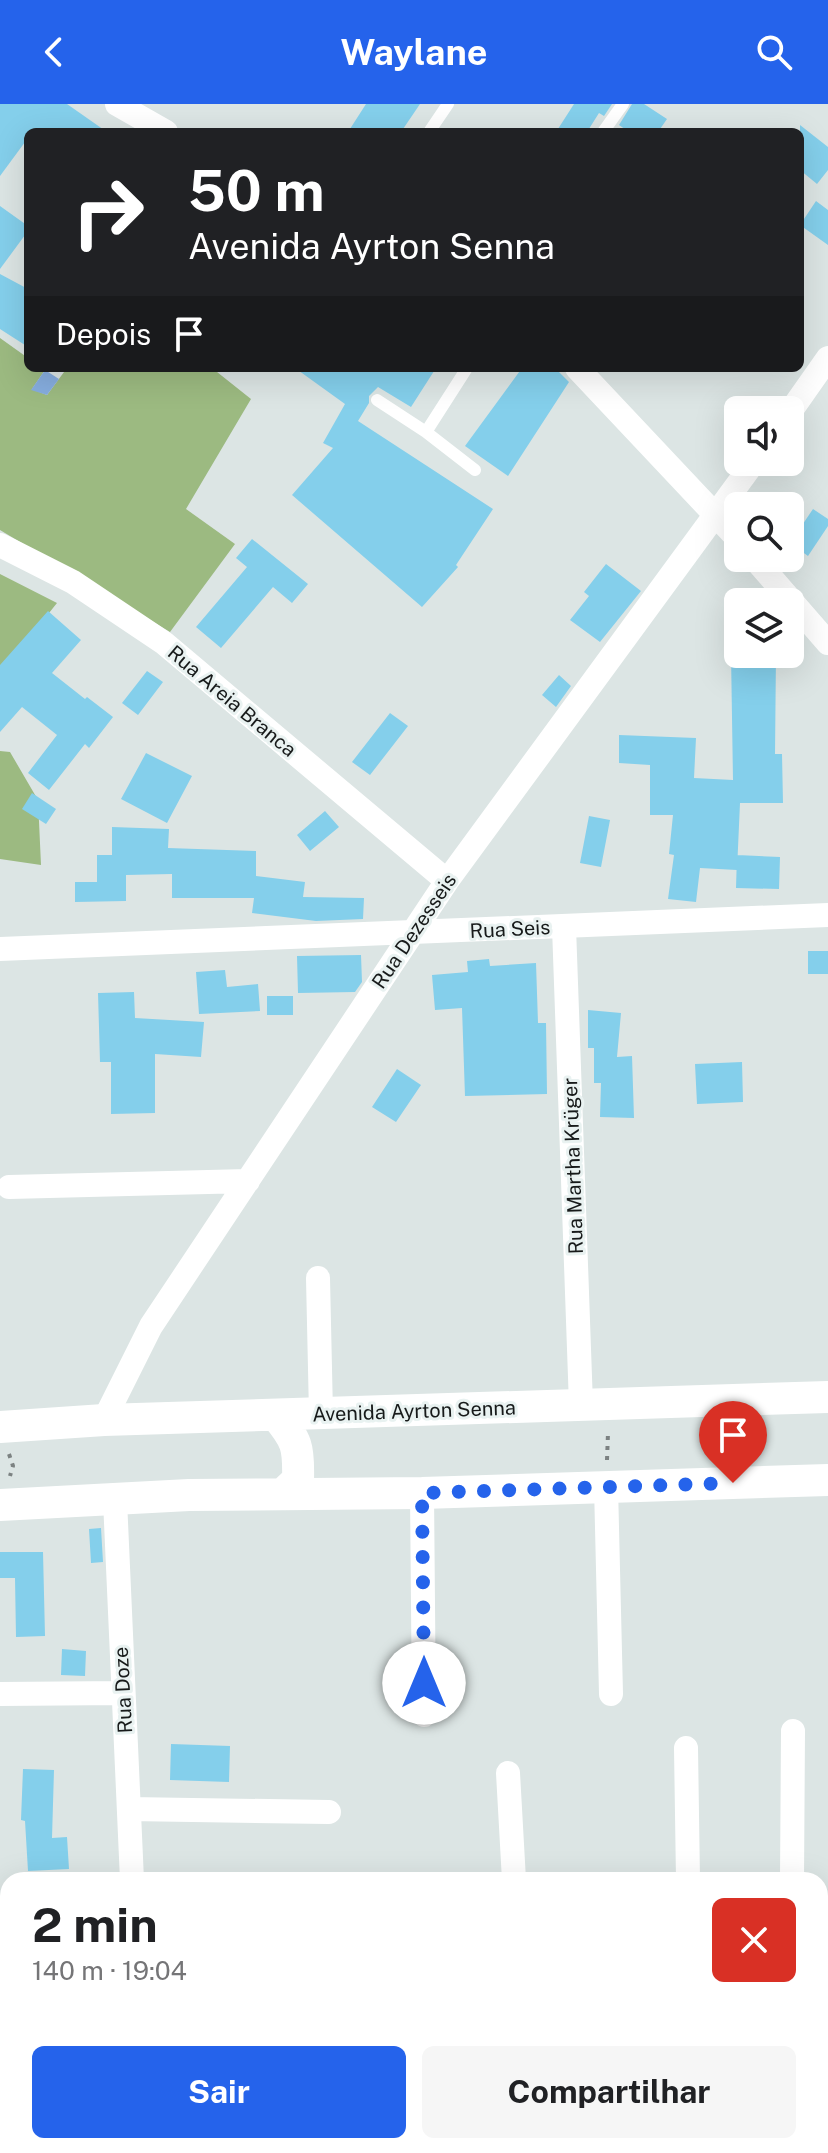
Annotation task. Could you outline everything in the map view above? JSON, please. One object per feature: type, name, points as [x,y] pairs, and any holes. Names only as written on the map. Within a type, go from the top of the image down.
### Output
[{"type":"street","points":[[117,104],[159,128]]},
{"type":"street","points":[[801,396],[828,358]]},
{"type":"street","points":[[581,372],[724,523]]},
{"type":"street","name":"Rua Dezesseis","points":[[104,1420],[151,1326],[411,934],[744,476]]},
{"type":"street","name":"Rua Areia Branca","points":[[0,545],[73,582],[164,643],[447,881]]},
{"type":"street","points":[[766,572],[828,643]]},
{"type":"street","name":"Rua Seis","points":[[0,949],[828,915]]},
{"type":"street","name":"Rua Martha Krüger","points":[[564,927],[595,1404]]},
{"type":"street","points":[[9,1187],[248,1181]]},
{"type":"street","points":[[318,1278],[321,1414]]},
{"type":"street","name":"Avenida Ayrton Senna","points":[[2,1435],[104,1420],[828,1397]]},
{"type":"street","points":[[276,1415],[293,1435],[299,1449],[298,1480],[283,1494]]},
{"type":"street","points":[[0,1505],[283,1494],[422,1493],[828,1480]]},
{"type":"street","points":[[606,1486],[611,1694]]},
{"type":"street","points":[[422,1493],[424,1715]]},
{"type":"street","name":"Rua Doze","points":[[115,1500],[132,1872]]},
{"type":"street","points":[[0,1694],[123,1693]]},
{"type":"street","points":[[792,1872],[793,1731]]},
{"type":"street","points":[[686,1748],[688,1872]]},
{"type":"street","points":[[508,1773],[514,1872]]},
{"type":"street","points":[[129,1809],[329,1812]]},
{"type":"lane","points":[[432,128],[448,104]]},
{"type":"lane","points":[[606,128],[623,104]]},
{"type":"lane","points":[[426,432],[464,372]]},
{"type":"lane","points":[[377,400],[426,432],[475,470]]},
{"type":"path","points":[[595,1404],[606,1486]]},
{"type":"path","points":[[0,1505],[13,1466],[2,1435]]},
{"type":"green space","points":[[0,338],[24,355],[24,372],[44,372],[32,389],[47,395],[64,372],[217,372],[251,399],[186,509],[235,544],[170,632],[0,530]]},
{"type":"green space","points":[[0,574],[57,603],[0,674]]},
{"type":"green space","points":[[0,751],[10,752],[38,800],[41,865],[0,859]]},
{"type":"water","points":[[44,372],[59,379],[47,395],[31,390]]},
{"type":"building","points":[[0,104],[67,104],[101,128],[24,128],[24,143],[0,176]]},
{"type":"building","points":[[366,104],[420,104],[404,128],[351,128]]},
{"type":"building","points":[[574,104],[612,104],[604,116],[599,113],[590,128],[559,128]]},
{"type":"building","points":[[632,104],[644,104],[667,119],[661,128],[623,128],[619,125]]},
{"type":"building","points":[[804,128],[828,147],[828,170],[817,184],[804,173]]},
{"type":"building","points":[[816,201],[828,210],[828,245],[804,228],[804,219]]},
{"type":"building","points":[[0,206],[24,223],[24,236],[0,269]]},
{"type":"building","points":[[0,274],[24,287],[24,344],[0,329]]},
{"type":"building","points":[[301,372],[433,372],[411,407],[378,387],[369,396],[369,403],[358,421],[493,509],[456,565],[458,567],[422,607],[292,495],[333,448],[323,443],[345,404]]},
{"type":"building","points":[[519,372],[559,372],[569,382],[508,476],[465,446]]},
{"type":"building","points":[[813,509],[828,519],[828,526],[808,556],[804,553],[804,522]]},
{"type":"building","points":[[252,539],[308,584],[292,603],[273,587],[221,648],[196,627],[247,567],[236,558]]},
{"type":"building","points":[[606,564],[641,591],[600,642],[570,620],[589,596],[584,592]]},
{"type":"building","points":[[48,611],[81,640],[52,673],[113,717],[89,748],[85,744],[49,790],[28,773],[57,735],[22,707],[0,732],[0,665]]},
{"type":"building","points":[[731,668],[776,668],[775,754],[782,754],[783,803],[740,803],[737,870],[700,868],[696,902],[668,899],[674,855],[669,854],[673,815],[650,815],[650,765],[619,763],[619,735],[696,738],[694,778],[733,780]]},
{"type":"building","points":[[147,671],[163,682],[138,715],[122,703]]},
{"type":"building","points":[[559,675],[571,686],[556,707],[542,695]]},
{"type":"building","points":[[390,713],[408,726],[370,775],[352,762]]},
{"type":"building","points":[[146,753],[192,776],[167,823],[121,799]]},
{"type":"building","points":[[32,793],[56,809],[46,824],[22,809]]},
{"type":"building","points":[[325,811],[339,827],[310,851],[297,835]]},
{"type":"building","points":[[589,816],[610,820],[601,867],[580,863]]},
{"type":"building","points":[[112,827],[169,829],[168,848],[256,851],[256,876],[305,882],[303,897],[364,898],[363,919],[316,921],[252,913],[254,898],[172,898],[172,874],[126,875],[126,901],[75,902],[75,882],[97,882],[97,855],[112,855]]},
{"type":"building","points":[[737,855],[780,857],[779,889],[736,888]]},
{"type":"building","points":[[808,951],[828,951],[828,974],[808,974]]},
{"type":"building","points":[[361,955],[362,982],[355,992],[298,993],[297,956]]},
{"type":"building","points":[[489,959],[490,966],[536,963],[538,1023],[546,1023],[547,1094],[465,1096],[462,1008],[435,1010],[432,975],[468,972],[467,961]]},
{"type":"building","points":[[225,970],[227,987],[258,984],[260,1011],[199,1014],[196,972]]},
{"type":"building","points":[[134,992],[135,1018],[204,1022],[201,1057],[155,1054],[155,1113],[111,1114],[111,1062],[100,1062],[98,993]]},
{"type":"building","points":[[267,996],[293,996],[293,1015],[267,1015]]},
{"type":"building","points":[[588,1010],[621,1013],[617,1057],[632,1056],[634,1118],[600,1117],[601,1083],[594,1083],[594,1048],[588,1048]]},
{"type":"building","points":[[742,1062],[743,1102],[697,1104],[695,1064]]},
{"type":"building","points":[[397,1069],[421,1085],[396,1122],[372,1107]]},
{"type":"building","points":[[101,1528],[103,1562],[91,1563],[89,1529]]},
{"type":"building","points":[[0,1552],[43,1552],[45,1636],[16,1637],[15,1578],[0,1578]]},
{"type":"building","points":[[62,1649],[86,1651],[85,1676],[61,1675]]},
{"type":"building","points":[[171,1744],[230,1746],[229,1782],[170,1780]]},
{"type":"building","points":[[23,1769],[54,1770],[52,1838],[67,1837],[69,1869],[28,1871],[25,1821],[21,1820]]},
{"type":"route","points":[[424,1683],[422,1493],[733,1483]]}]
